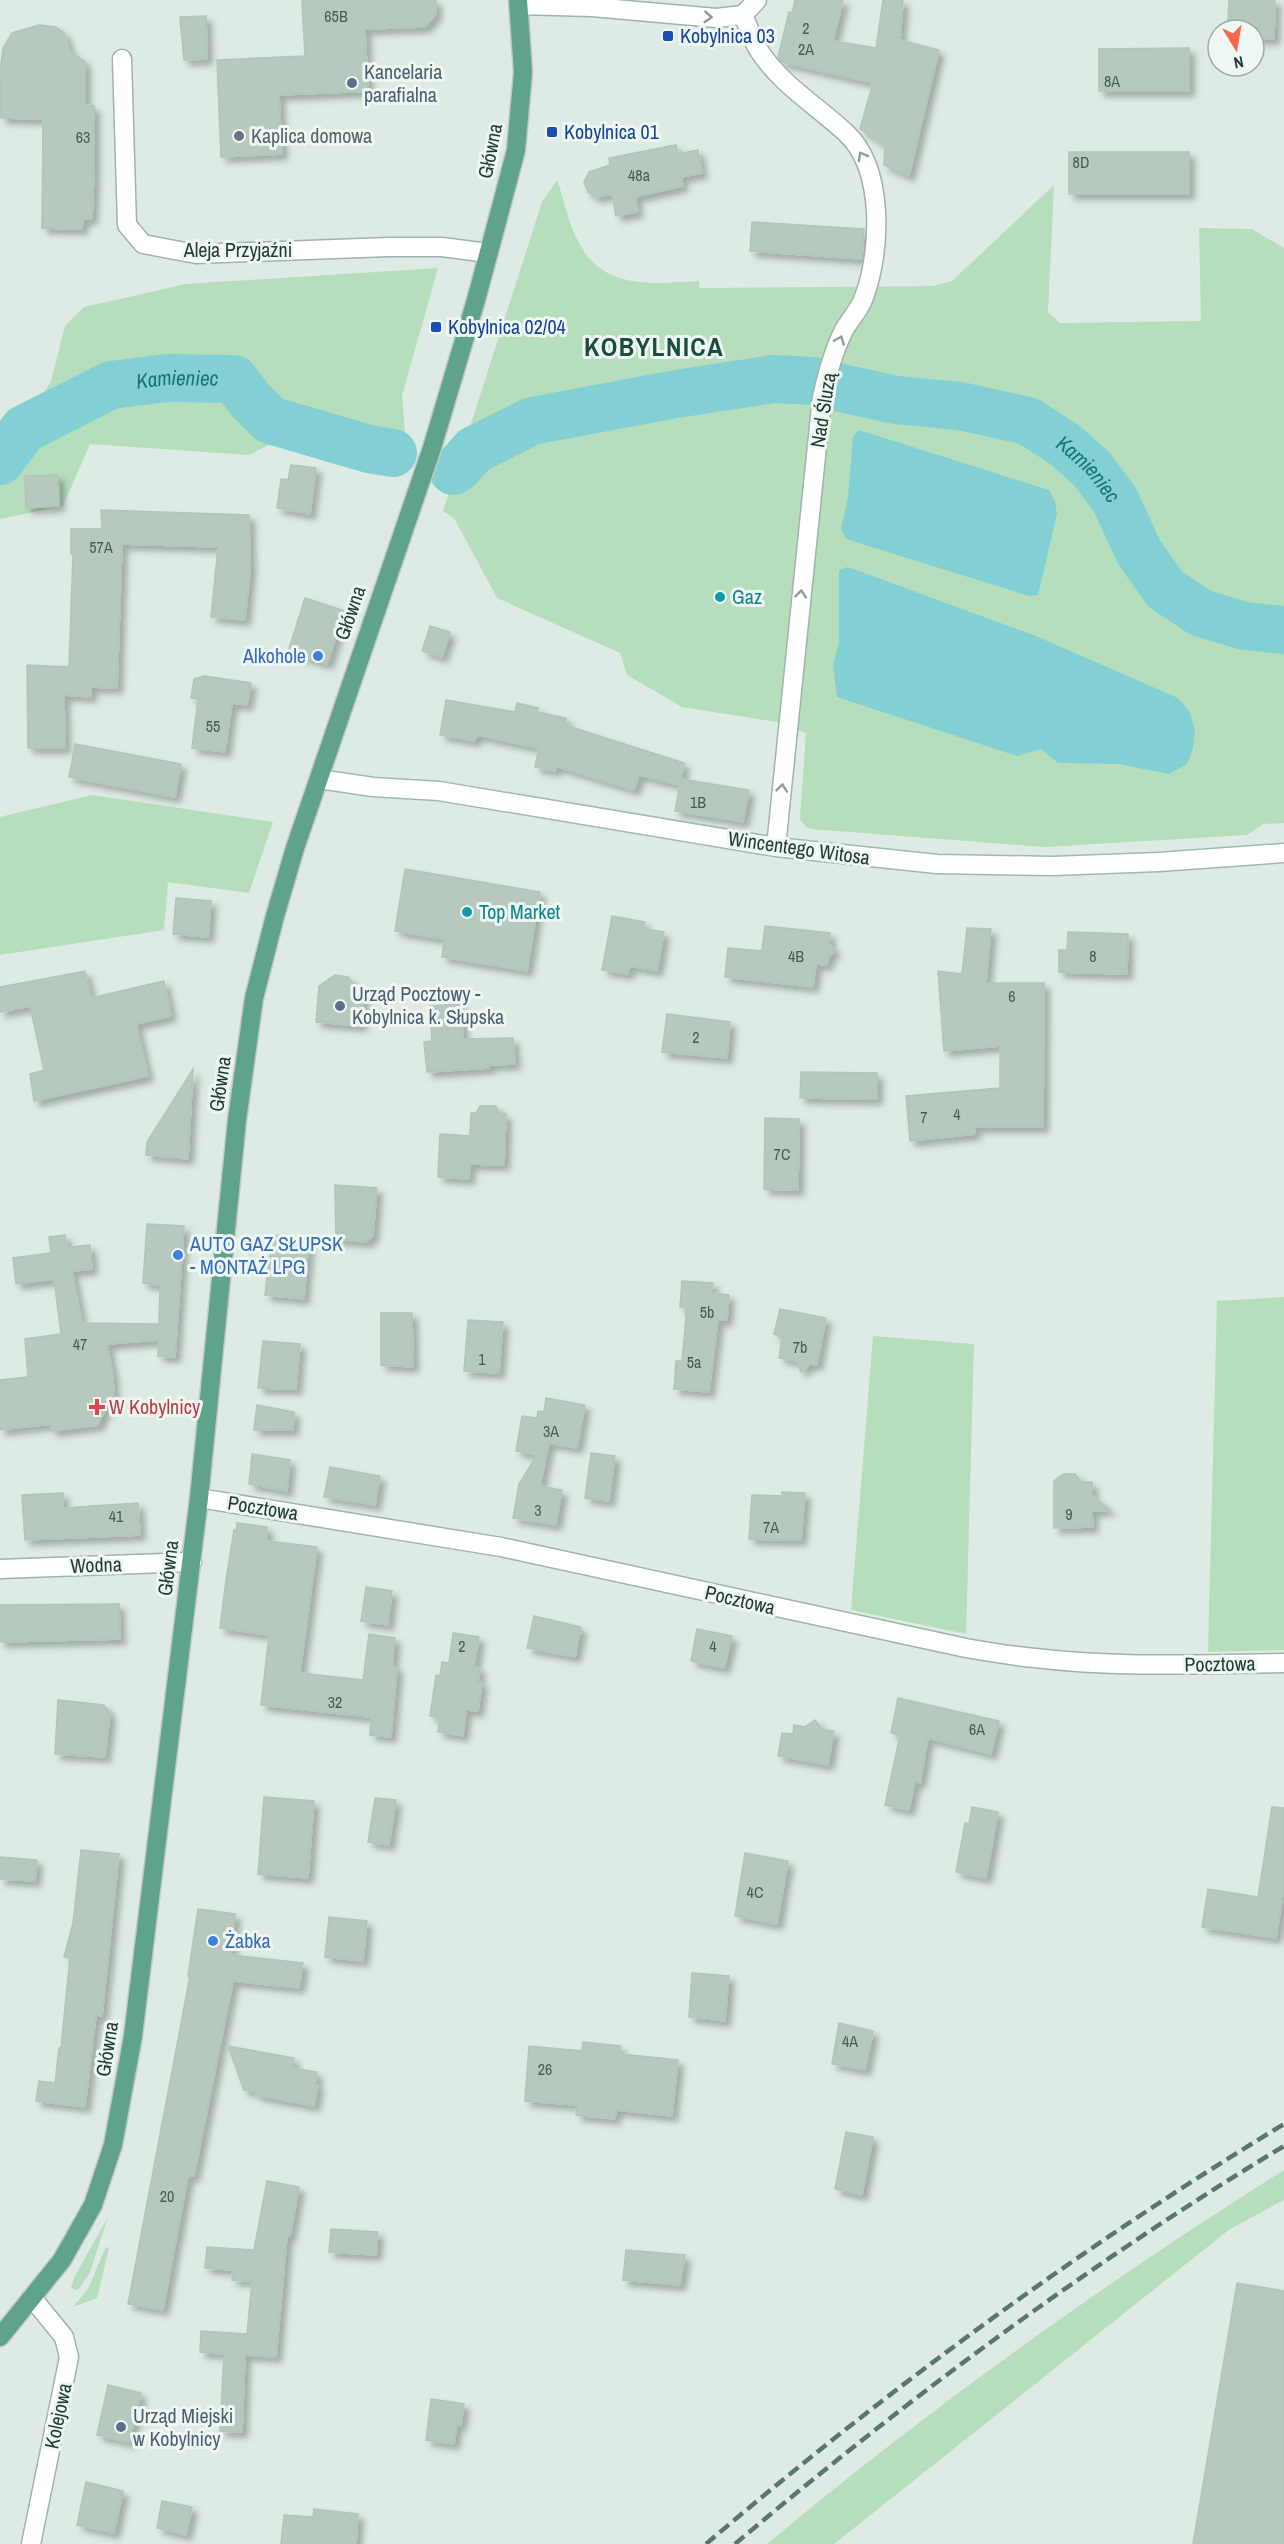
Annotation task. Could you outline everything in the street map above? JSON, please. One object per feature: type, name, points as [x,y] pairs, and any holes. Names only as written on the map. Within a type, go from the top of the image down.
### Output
[{"type":"main road","name":"Główna","points":[[33,2299],[62,2260],[93,2205],[113,2145],[133,2036],[192,1562],[235,1143],[254,998],[275,916],[319,779],[432,448],[516,150],[523,72],[518,3]]},
{"type":"main road","points":[[0,2337],[33,2299]]},
{"type":"street","points":[[518,3],[716,18],[743,15],[757,0]]},
{"type":"street","name":"Nad Śluzą","points":[[743,15],[758,48],[771,66],[800,95],[848,135],[860,150],[868,167],[876,212],[871,273],[864,299],[843,332],[829,368],[822,397],[776,847]]},
{"type":"street","name":"Aleja Przyjaźni","points":[[122,59],[127,225],[143,244],[196,254],[388,247],[442,247],[488,253]]},
{"type":"street","name":"Wincentego Witosa","points":[[319,779],[373,787],[439,791],[776,847],[937,864],[1041,866],[1159,862],[1284,853]]},
{"type":"street","name":"Pocztowa","points":[[199,1498],[501,1547],[966,1648],[1070,1661],[1170,1665],[1284,1663]]},
{"type":"street","name":"Wodna","points":[[0,1569],[192,1562]]},
{"type":"street","name":"Kolejowa","points":[[31,2544],[69,2357],[64,2337],[33,2299]]},
{"type":"green space","points":[[557,180],[578,241],[588,257],[600,268],[614,276],[646,283],[699,281],[699,288],[933,286],[952,281],[1054,185],[1048,312],[1060,323],[1201,321],[1199,228],[1252,229],[1284,248],[1284,823],[1263,824],[1247,835],[1045,847],[812,829],[806,827],[800,819],[806,733],[777,722],[682,707],[627,675],[620,653],[497,598],[454,518],[443,511],[542,202]]},
{"type":"green space","points":[[438,268],[402,396],[405,432],[391,474],[283,438],[249,455],[90,444],[63,506],[0,519],[0,429],[38,403],[51,381],[65,326],[84,307],[186,284]]},
{"type":"green space","points":[[92,795],[273,822],[249,893],[168,882],[164,930],[0,955],[0,817]]},
{"type":"green space","points":[[1284,1297],[1284,1650],[1208,1652],[1217,1301]]},
{"type":"green space","points":[[873,1336],[974,1344],[966,1634],[851,1610]]},
{"type":"green space","points":[[1284,2170],[1284,2200],[1230,2229],[834,2544],[767,2544],[955,2395],[1019,2348],[1216,2213]]},
{"type":"green space","points":[[108,2217],[90,2272],[79,2289],[74,2290],[71,2287],[76,2274]]},
{"type":"green space","points":[[106,2247],[109,2248],[97,2298],[73,2307],[88,2289]]},
{"type":"water","points":[[859,430],[1049,490],[1055,501],[1057,514],[1038,595],[1029,596],[846,539],[841,529],[848,497],[853,437]]},
{"type":"water","points":[[848,567],[1036,636],[1178,698],[1189,711],[1195,729],[1193,749],[1187,764],[1169,774],[1119,764],[1058,763],[1041,749],[1017,756],[837,697],[833,665],[839,643],[839,570]]},
{"type":"building","points":[[302,0],[436,0],[436,14],[425,27],[365,29],[368,91],[279,95],[282,154],[221,157],[217,60],[305,56]]},
{"type":"building","points":[[795,0],[843,0],[833,41],[876,48],[883,0],[903,0],[900,40],[939,50],[909,176],[884,165],[885,145],[860,129],[873,83],[782,62],[778,57],[789,12],[792,13]]},
{"type":"building","points":[[1229,0],[1275,0],[1274,39],[1266,39],[1266,18],[1228,18]]},
{"type":"building","points":[[206,16],[207,59],[184,60],[180,17]]},
{"type":"building","points":[[39,25],[56,27],[64,33],[70,51],[85,62],[85,105],[94,106],[94,170],[92,219],[83,219],[82,229],[42,228],[43,119],[1,118],[0,72],[3,48],[12,33]]},
{"type":"building","points":[[1189,48],[1189,91],[1099,91],[1099,49]]},
{"type":"building","points":[[676,145],[678,154],[698,150],[702,173],[681,177],[683,186],[635,197],[638,212],[616,216],[612,194],[597,197],[588,192],[584,182],[589,172],[610,165],[609,158]]},
{"type":"building","points":[[1069,152],[1189,152],[1189,194],[1069,194]]},
{"type":"building","points":[[752,222],[864,229],[862,259],[750,251]]},
{"type":"building","points":[[291,465],[316,468],[310,514],[277,508],[281,479],[288,480]]},
{"type":"building","points":[[58,475],[59,506],[26,508],[25,476]]},
{"type":"building","points":[[101,510],[249,515],[250,570],[245,620],[211,617],[218,547],[122,544],[117,688],[91,687],[91,697],[64,695],[65,748],[28,748],[27,665],[69,667],[73,554],[71,554],[71,529],[102,529]]},
{"type":"building","points":[[305,598],[345,611],[327,664],[288,652]]},
{"type":"building","points":[[430,626],[450,632],[442,657],[422,651]]},
{"type":"building","points":[[204,676],[251,683],[247,705],[232,703],[225,752],[192,748],[198,699],[191,698],[194,679]]},
{"type":"building","points":[[446,700],[515,712],[517,703],[538,708],[537,712],[566,718],[565,725],[684,763],[680,785],[639,775],[634,790],[556,766],[555,771],[535,767],[539,748],[477,735],[475,741],[440,735]]},
{"type":"building","points":[[75,744],[181,764],[175,797],[69,777]]},
{"type":"building","points":[[681,779],[749,790],[743,822],[675,811]]},
{"type":"building","name":"Top Market","points":[[405,869],[540,892],[527,971],[442,957],[444,939],[395,931]]},
{"type":"building","points":[[176,898],[211,901],[208,937],[173,934]]},
{"type":"building","points":[[612,916],[645,922],[643,929],[664,932],[657,971],[630,966],[628,974],[602,970]]},
{"type":"building","points":[[765,926],[830,933],[829,943],[835,951],[828,958],[827,965],[816,964],[813,987],[725,977],[728,948],[762,951]]},
{"type":"building","points":[[967,928],[991,929],[986,983],[1044,983],[1043,1127],[975,1127],[975,1134],[910,1141],[906,1096],[1000,1088],[1000,1046],[944,1051],[938,971],[962,974]]},
{"type":"building","points":[[1068,932],[1128,934],[1127,974],[1059,972],[1059,950],[1067,950]]},
{"type":"building","points":[[85,971],[91,998],[164,981],[171,1016],[136,1024],[148,1076],[34,1101],[30,1074],[44,1070],[30,1006],[0,1012],[0,987]]},
{"type":"building","name":"Urząd Pocztowy - Kobylnica k. Słupska","points":[[335,975],[348,977],[356,987],[364,988],[361,1026],[316,1022],[319,986]]},
{"type":"building","points":[[461,1004],[463,1039],[513,1038],[515,1064],[427,1072],[424,1042],[432,1041],[430,1006]]},
{"type":"building","points":[[667,1014],[730,1022],[727,1058],[662,1052]]},
{"type":"building","points":[[193,1069],[188,1159],[146,1155],[147,1142]]},
{"type":"building","points":[[801,1072],[877,1073],[877,1099],[800,1098]]},
{"type":"building","points":[[480,1106],[496,1106],[500,1114],[506,1114],[504,1165],[470,1164],[469,1179],[438,1177],[440,1134],[470,1136],[471,1113],[476,1113]]},
{"type":"building","points":[[765,1118],[799,1119],[798,1190],[764,1189]]},
{"type":"building","points":[[335,1185],[377,1188],[373,1236],[366,1242],[336,1239]]},
{"type":"building","points":[[147,1224],[184,1226],[175,1357],[158,1356],[158,1340],[107,1344],[113,1376],[114,1404],[107,1405],[98,1425],[52,1431],[51,1424],[0,1430],[0,1380],[28,1377],[25,1339],[61,1334],[54,1279],[16,1284],[13,1258],[51,1253],[49,1237],[65,1235],[68,1251],[70,1247],[90,1245],[92,1269],[72,1271],[82,1323],[159,1324],[160,1285],[143,1283]]},
{"type":"building","points":[[272,1235],[309,1238],[304,1299],[265,1295]]},
{"type":"building","points":[[682,1281],[713,1283],[712,1293],[729,1295],[727,1320],[718,1320],[709,1392],[674,1389],[676,1361],[682,1361],[686,1317],[686,1307],[680,1307]]},
{"type":"building","points":[[780,1309],[826,1318],[817,1365],[810,1364],[801,1372],[797,1361],[779,1358],[782,1338],[774,1334]]},
{"type":"building","points":[[381,1313],[412,1313],[413,1367],[381,1365]]},
{"type":"building","points":[[468,1320],[503,1322],[499,1373],[464,1371]]},
{"type":"building","points":[[263,1341],[300,1344],[296,1389],[258,1388]]},
{"type":"building","points":[[546,1398],[585,1405],[577,1448],[549,1443],[540,1486],[562,1490],[556,1525],[513,1518],[519,1484],[537,1455],[516,1451],[522,1416],[537,1418],[538,1411],[544,1412]]},
{"type":"building","points":[[257,1405],[294,1412],[293,1430],[254,1430]]},
{"type":"building","points":[[591,1453],[615,1456],[609,1501],[585,1498]]},
{"type":"building","points":[[252,1454],[290,1460],[287,1491],[249,1484]]},
{"type":"building","points":[[330,1467],[380,1476],[375,1505],[324,1497]]},
{"type":"building","points":[[1063,1474],[1075,1474],[1081,1482],[1092,1482],[1092,1495],[1110,1510],[1092,1511],[1093,1527],[1054,1528],[1054,1481]]},
{"type":"building","points":[[782,1492],[805,1493],[801,1540],[749,1539],[752,1495],[782,1496]]},
{"type":"building","points":[[63,1493],[63,1508],[138,1503],[140,1535],[25,1540],[22,1495]]},
{"type":"building","points":[[237,1523],[267,1527],[267,1541],[317,1547],[300,1673],[363,1680],[369,1634],[395,1638],[392,1666],[397,1667],[391,1737],[370,1735],[371,1717],[261,1705],[269,1635],[220,1628],[234,1530],[236,1531]]},
{"type":"building","points":[[366,1587],[392,1591],[388,1625],[361,1621]]},
{"type":"building","points":[[119,1604],[120,1639],[0,1642],[0,1605]]},
{"type":"building","points":[[534,1616],[581,1627],[575,1657],[527,1648]]},
{"type":"building","points":[[697,1629],[732,1636],[724,1668],[691,1661]]},
{"type":"building","points":[[453,1633],[479,1637],[474,1667],[480,1668],[478,1682],[482,1682],[478,1711],[466,1710],[463,1736],[438,1732],[440,1718],[430,1716],[436,1675],[440,1676],[442,1662],[449,1663]]},
{"type":"building","points":[[898,1698],[999,1721],[991,1754],[928,1738],[920,1783],[915,1781],[909,1810],[885,1805],[900,1735],[891,1733]]},
{"type":"building","points":[[58,1700],[104,1705],[110,1714],[105,1757],[55,1754]]},
{"type":"building","points":[[815,1720],[823,1730],[834,1731],[828,1765],[778,1756],[782,1733],[793,1734],[794,1725],[805,1727]]},
{"type":"building","points":[[264,1797],[314,1801],[308,1878],[258,1874]]},
{"type":"building","points":[[375,1798],[396,1800],[389,1845],[368,1842]]},
{"type":"building","points":[[972,1807],[998,1812],[986,1878],[956,1872],[965,1823],[969,1824]]},
{"type":"building","points":[[1272,1807],[1284,1808],[1284,1887],[1276,1938],[1202,1927],[1208,1889],[1258,1897]]},
{"type":"building","points":[[81,1850],[119,1854],[102,2016],[96,2015],[85,2107],[36,2101],[39,2081],[55,2083],[59,2048],[61,2048],[70,1957],[64,1957],[73,1923]]},
{"type":"building","points":[[745,1853],[788,1861],[777,1924],[735,1916]]},
{"type":"building","points":[[0,1857],[37,1860],[35,1881],[0,1879]]},
{"type":"building","points":[[198,1909],[235,1914],[231,1955],[303,1963],[299,1988],[233,1981],[194,2176],[188,2176],[163,2310],[128,2304],[190,1976],[188,1976]]},
{"type":"building","points":[[329,1917],[367,1921],[363,1961],[325,1957]]},
{"type":"building","points":[[692,1973],[729,1976],[725,2021],[689,2017]]},
{"type":"building","points":[[839,2023],[873,2031],[865,2070],[832,2064]]},
{"type":"building","points":[[583,2042],[620,2046],[620,2054],[678,2060],[672,2116],[616,2110],[615,2119],[576,2115],[577,2105],[525,2101],[529,2046],[582,2051]]},
{"type":"building","points":[[228,2046],[294,2058],[292,2068],[317,2072],[315,2085],[318,2085],[314,2106],[256,2095],[257,2092],[244,2090]]},
{"type":"building","points":[[846,2132],[873,2137],[862,2195],[835,2189]]},
{"type":"building","points":[[267,2181],[299,2187],[290,2236],[287,2236],[276,2357],[245,2355],[242,2432],[220,2431],[224,2354],[200,2352],[201,2331],[247,2334],[252,2281],[232,2280],[233,2270],[205,2268],[207,2247],[254,2250]]},
{"type":"building","points":[[331,2229],[378,2232],[376,2255],[329,2252]]},
{"type":"building","points":[[626,2250],[685,2255],[680,2285],[623,2280]]},
{"type":"building","points":[[1237,2283],[1284,2291],[1284,2544],[1193,2544]]},
{"type":"building","points":[[108,2385],[141,2393],[129,2442],[97,2435]]},
{"type":"building","points":[[431,2399],[464,2404],[461,2425],[457,2424],[454,2444],[426,2440]]},
{"type":"building","points":[[86,2482],[123,2491],[114,2533],[77,2525]]},
{"type":"building","points":[[162,2501],[192,2507],[186,2535],[157,2528]]},
{"type":"building","points":[[314,2509],[358,2514],[356,2544],[281,2544],[284,2515],[313,2517]]},
{"type":"waterway","name":"Kamieniec","points":[[0,461],[24,429],[111,385],[167,378],[234,379],[270,420],[369,449],[393,453]]},
{"type":"waterway","name":"Kamieniec","points":[[453,471],[474,450],[532,421],[676,394],[774,379],[814,381]]},
{"type":"waterway","name":"Kamieniec","points":[[837,387],[896,400],[960,406],[1028,421],[1065,445],[1092,469],[1115,500],[1139,552],[1165,589],[1201,613],[1245,626],[1284,630]]},
{"type":"railway","points":[[706,2544],[844,2430],[987,2322],[1133,2220],[1284,2124]]},
{"type":"railway","points":[[735,2544],[866,2437],[1002,2334],[1141,2237],[1284,2146]]},
{"type":"place","name":"Kobylnica 03","points":[[668,36]]},
{"type":"place","name":"Kancelaria parafialna","points":[[352,83]]},
{"type":"place","name":"Kobylnica 01","points":[[552,132]]},
{"type":"place","name":"Kaplica domowa","points":[[239,136]]},
{"type":"place","name":"Kobylnica 02/04","points":[[436,327]]},
{"type":"place","name":"Gaz","points":[[720,597]]},
{"type":"place","name":"Alkohole","points":[[318,656]]},
{"type":"place","name":"Top Market","points":[[467,912]]},
{"type":"place","name":"Urząd Pocztowy - Kobylnica k. Słupska","points":[[340,1006]]},
{"type":"place","name":"AUTO GAZ SŁUPSK - MONTAŻ LPG","points":[[178,1255]]},
{"type":"place","name":"W Kobylnicy","points":[[97,1407]]},
{"type":"place","name":"Żabka","points":[[213,1941]]},
{"type":"place","name":"Urząd Miejski w Kobylnicy","points":[[121,2427]]},
{"type":"district","name":"KOBYLNICA","points":[[654,347]]}]
